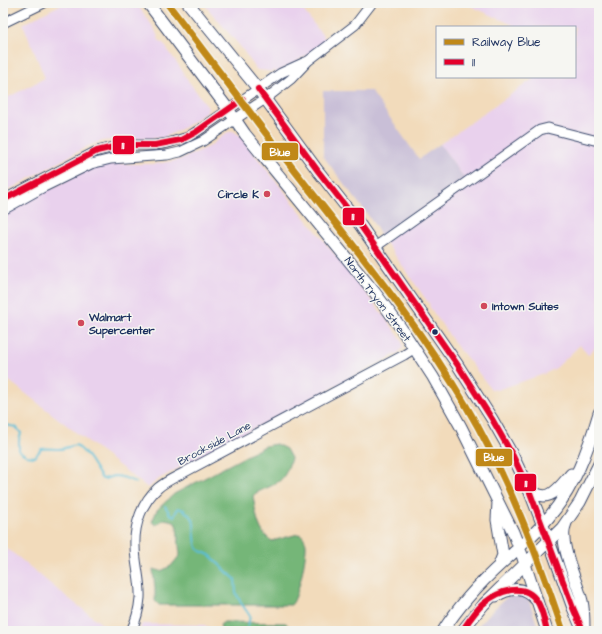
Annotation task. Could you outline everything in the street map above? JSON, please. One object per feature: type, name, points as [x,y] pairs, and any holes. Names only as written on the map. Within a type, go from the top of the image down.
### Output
[{"type":"main road","name":"North Tryon Street","points":[[148,3],[228,109],[245,134],[376,294],[415,348],[446,400],[496,497],[519,547],[547,631]]},
{"type":"main road","points":[[188,3],[258,89],[376,247],[457,364],[513,456],[543,524],[573,608],[584,631]]},
{"type":"main road","points":[[443,631],[465,600],[543,524],[554,511],[584,456],[599,413]]},
{"type":"main road","points":[[526,484],[531,490],[540,495],[550,495],[571,474],[584,456]]},
{"type":"main road","points":[[462,631],[484,604],[549,541],[566,521],[582,497],[599,464]]},
{"type":"main road","points":[[496,497],[497,520],[503,555],[499,566]]},
{"type":"main road","points":[[566,521],[563,528],[564,542],[582,601],[584,631]]},
{"type":"main road","points":[[484,604],[502,593],[514,589],[529,592],[538,603]]},
{"type":"street","points":[[3,23],[44,3]]},
{"type":"street","points":[[3,210],[42,188],[97,162],[111,159],[167,156],[187,150],[203,141],[265,99],[291,79],[308,61],[355,25],[372,3]]},
{"type":"street","points":[[3,200],[85,156],[100,150],[122,146],[155,145],[181,140],[196,132],[288,69],[308,61]]},
{"type":"street","points":[[376,247],[540,130],[548,128],[597,142]]},
{"type":"street","name":"Brookside Lane","points":[[131,631],[140,598],[135,547],[136,528],[142,510],[155,491],[162,484],[415,348]]},
{"type":"shaded area","points":[[64,3],[136,3],[154,28],[160,42],[163,43],[184,73],[183,74],[208,107],[207,112],[183,128],[163,138],[117,139],[102,141],[88,146],[3,193],[3,100],[45,78],[23,24]]},
{"type":"shaded area","points":[[203,3],[307,3],[300,6],[327,41],[309,54],[276,73],[274,70],[270,72],[257,70],[240,46]]},
{"type":"shaded area","points":[[464,3],[599,3],[599,344],[588,355],[580,345],[556,368],[544,374],[497,390],[491,389],[460,351],[429,306],[430,305],[382,237],[464,178],[440,144],[535,78],[576,78],[576,26],[516,26]]},
{"type":"shaded area","points":[[323,91],[371,91],[419,159],[440,144],[464,178],[382,237],[370,218],[323,156]]},
{"type":"shaded area","points":[[233,131],[239,135],[388,321],[402,341],[403,347],[398,353],[173,471],[157,480],[148,488],[3,376],[3,214],[89,169],[109,164],[155,164],[179,160],[210,146],[226,133]]},
{"type":"shaded area","points":[[3,546],[59,591],[111,631],[3,631]]},
{"type":"shaded area","points":[[518,593],[527,598],[530,603],[539,631],[473,631],[506,598]]},
{"type":"shaded area","points":[[142,624],[204,625],[217,631],[139,631]]},
{"type":"green space","points":[[276,444],[286,449],[291,458],[286,473],[283,478],[275,484],[253,496],[256,515],[260,527],[267,537],[272,541],[298,534],[302,535],[306,542],[304,566],[294,601],[291,605],[159,605],[155,601],[153,569],[161,571],[171,566],[180,555],[177,527],[174,521],[164,519],[156,525],[152,522],[157,510],[174,494],[265,446]]},
{"type":"green space","points":[[224,622],[286,623],[288,626],[285,631],[222,631],[220,625]]},
{"type":"waterway","points":[[3,427],[6,425],[16,427],[21,433],[19,440],[19,451],[27,456],[35,457],[41,449],[61,449],[76,445],[88,457],[102,479],[117,476],[126,478],[136,483]]},
{"type":"waterway","points":[[165,506],[170,514],[174,516],[178,508],[184,510],[193,519],[195,541],[198,549],[210,555],[235,579],[236,593],[250,616],[247,631]]},
{"type":"rail line","name":"Blue","points":[[167,3],[276,147],[392,296],[448,376],[480,431],[508,486],[532,544],[563,631]]},
{"type":"transit line","name":"11","points":[[258,89],[318,171],[358,222],[457,364],[492,419],[513,456],[529,490],[583,631]]},
{"type":"transit line","name":"11","points":[[3,200],[97,151],[122,145],[155,145],[181,140],[196,132],[243,99]]},
{"type":"transit line","name":"11","points":[[462,631],[483,604],[496,595],[511,590],[525,591],[532,595],[539,604],[547,631]]},
{"type":"place","name":"Circle K","points":[[267,194]]},
{"type":"place","name":"Intown Suites","points":[[484,306]]},
{"type":"place","name":"Walmart Supercenter","points":[[81,323]]}]
